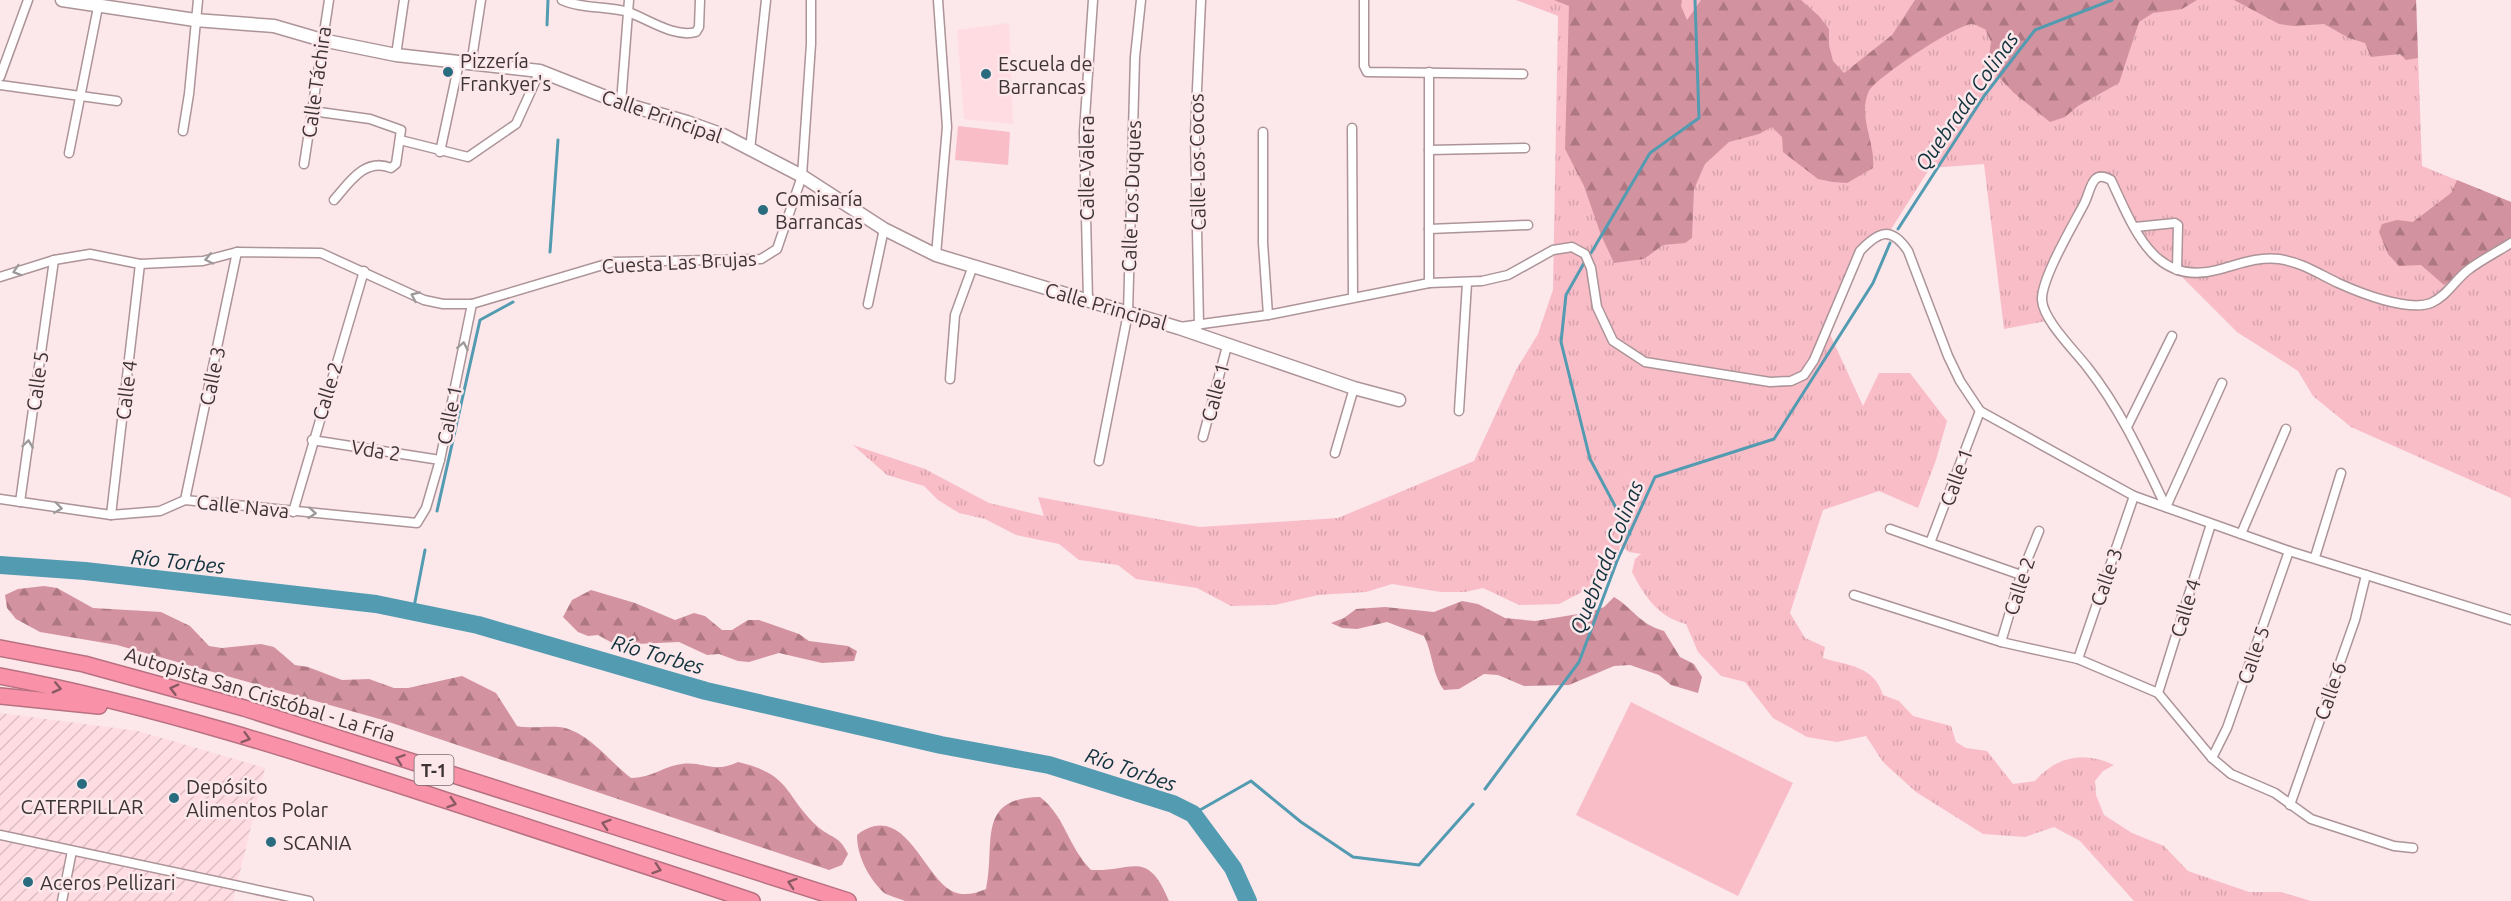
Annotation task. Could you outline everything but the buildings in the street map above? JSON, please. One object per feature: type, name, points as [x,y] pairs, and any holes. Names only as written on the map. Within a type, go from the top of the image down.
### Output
[{"type":"highway","points":[[0,638],[6,640],[17,650]]},
{"type":"highway","name":"Autopista San Cristóbal - La Fría","points":[[0,648],[84,664],[244,708],[848,901]]},
{"type":"highway","name":"T-1","points":[[0,676],[54,686],[144,709],[334,764],[752,901]]},
{"type":"highway","points":[[0,696],[144,709]]},
{"type":"street","points":[[0,77],[28,0]]},
{"type":"street","name":"Calle Principal","points":[[62,0],[195,20],[274,26],[322,40],[396,55],[540,71],[621,103],[687,122],[750,150],[802,176],[884,229],[936,255],[1179,328],[1354,388],[1399,400]]},
{"type":"street","points":[[183,131],[198,0]]},
{"type":"street","name":"Calle Táchira","points":[[304,164],[329,0]]},
{"type":"street","points":[[396,55],[404,0]]},
{"type":"street","points":[[440,152],[482,0]]},
{"type":"street","points":[[562,0],[629,13],[689,34],[696,32],[699,27],[700,0]]},
{"type":"street","points":[[621,103],[629,0]]},
{"type":"street","points":[[750,150],[766,0]]},
{"type":"street","name":"Cuesta Las Brujas","points":[[0,277],[54,260],[90,254],[140,264],[203,261],[237,252],[321,253],[424,300],[443,304],[472,304],[614,262],[762,259],[777,249],[802,176],[811,44],[811,0]]},
{"type":"street","points":[[936,255],[947,127],[938,0]]},
{"type":"street","name":"Calle Valera","points":[[1088,300],[1084,132],[1093,0]]},
{"type":"street","name":"Calle Los Duques","points":[[1099,461],[1128,313],[1135,57],[1141,0]]},
{"type":"street","name":"Calle Los Cocos","points":[[1199,325],[1195,134],[1201,0]]},
{"type":"street","points":[[1364,0],[1365,69],[1368,72],[1523,74]]},
{"type":"street","points":[[69,153],[98,7]]},
{"type":"street","points":[[400,140],[440,152],[468,156],[516,124],[540,71]]},
{"type":"street","points":[[1429,72],[1429,284]]},
{"type":"street","points":[[0,85],[80,94],[117,101]]},
{"type":"street","points":[[312,111],[370,119],[401,130],[396,164],[391,168],[384,165],[363,169],[334,200]]},
{"type":"street","points":[[1352,128],[1353,297]]},
{"type":"street","points":[[1263,132],[1263,243],[1268,315]]},
{"type":"street","points":[[1429,150],[1525,148]]},
{"type":"street","points":[[2166,507],[2127,427],[2109,396],[2051,320],[2042,302],[2046,275],[2063,247],[2088,195],[2091,182],[2095,178],[2106,177],[2111,180],[2147,250],[2160,263],[2177,270],[2203,274],[2247,261],[2278,258],[2303,265],[2368,295],[2417,306],[2431,303],[2453,287],[2468,270],[2511,243]]},
{"type":"street","points":[[2135,227],[2175,223],[2178,225],[2177,270]]},
{"type":"street","points":[[1429,229],[1528,225]]},
{"type":"street","points":[[868,304],[884,229]]},
{"type":"street","points":[[1179,328],[1268,315],[1429,284],[1467,283],[1508,275],[1553,250],[1572,247],[1585,255],[1591,268],[1602,321],[1612,341],[1623,350],[1645,362],[1679,370],[1749,380],[1791,381],[1804,375],[1814,360],[1860,251],[1873,237],[1888,233],[1899,238],[1908,251],[1948,356],[1960,381],[1980,411],[2134,496],[2289,551],[2315,557],[2511,620]]},
{"type":"street","name":"Calle 3","points":[[185,500],[237,252]]},
{"type":"street","name":"Calle 5","points":[[20,502],[54,260]]},
{"type":"street","name":"Calle 4","points":[[111,515],[140,264]]},
{"type":"street","points":[[950,379],[955,315],[973,266]]},
{"type":"street","name":"Calle 2","points":[[292,512],[364,271]]},
{"type":"street","points":[[1460,411],[1467,283]]},
{"type":"street","name":"Calle 1","points":[[417,523],[432,491],[440,460],[472,304]]},
{"type":"street","points":[[2127,427],[2172,336]]},
{"type":"street","name":"Calle 1","points":[[1203,437],[1227,346]]},
{"type":"street","points":[[2166,507],[2222,383]]},
{"type":"street","points":[[1335,453],[1354,388]]},
{"type":"street","name":"Calle 1","points":[[1930,543],[1980,411]]},
{"type":"street","points":[[2241,534],[2286,429]]},
{"type":"street","name":"Vda 2","points":[[312,440],[440,460]]},
{"type":"street","points":[[2315,557],[2341,473]]},
{"type":"street","name":"Calle 3","points":[[2078,659],[2134,496]]},
{"type":"street","name":"Calle Nava","points":[[0,499],[111,515],[160,511],[185,500],[417,523]]},
{"type":"street","name":"Calle 4","points":[[2158,693],[2211,524]]},
{"type":"street","points":[[1890,529],[2020,575]]},
{"type":"street","name":"Calle 2","points":[[2001,642],[2020,575],[2038,531]]},
{"type":"street","name":"Calle 5","points":[[2212,758],[2227,728],[2289,551]]},
{"type":"street","name":"Calle 6","points":[[2289,805],[2355,620],[2366,575]]},
{"type":"street","points":[[1854,595],[2001,642],[2078,659],[2158,693],[2212,758],[2231,774],[2275,793],[2311,819],[2394,846],[2413,848]]},
{"type":"street","points":[[0,835],[309,901]]},
{"type":"street","points":[[62,901],[72,851]]},
{"type":"shaded area","name":"Escuela de Barrancas","points":[[1009,23],[1013,124],[964,119],[957,30]]},
{"type":"shaded area","points":[[0,713],[138,731],[265,768],[233,901],[0,901]]},
{"type":"green space","points":[[1516,0],[2416,0],[2422,166],[2511,202],[2511,498],[2351,427],[2313,396],[2298,371],[2237,332],[2177,272],[2147,252],[2111,181],[2101,177],[2092,182],[2051,276],[2043,302],[2051,320],[2004,329],[1984,164],[1930,168],[1888,234],[1861,252],[1828,330],[1863,406],[1879,373],[1910,373],[1947,421],[1936,460],[1918,508],[1879,491],[1823,510],[1790,613],[1805,638],[1825,647],[1823,658],[1867,673],[1874,678],[1883,695],[1899,701],[1913,716],[1951,726],[1956,742],[1966,748],[1987,751],[2013,784],[2035,781],[2052,766],[2072,758],[2092,758],[2114,765],[2103,771],[2095,781],[2096,795],[2104,815],[2132,833],[2164,846],[2188,871],[2249,892],[2281,892],[2311,901],[2134,901],[2080,841],[2054,827],[2025,837],[1983,834],[1916,792],[1883,762],[1866,736],[1837,742],[1807,737],[1773,718],[1745,682],[1721,676],[1698,652],[1686,624],[1676,621],[1653,605],[1632,572],[1635,559],[1641,554],[1629,552],[1620,545],[1617,561],[1607,579],[1559,604],[1519,605],[1483,588],[1465,592],[1441,592],[1392,584],[1366,592],[1318,595],[1275,605],[1231,606],[1197,588],[1136,579],[1118,565],[1079,560],[1059,544],[1016,535],[985,519],[959,513],[938,500],[924,486],[887,475],[853,445],[925,469],[989,503],[1044,516],[1038,497],[1200,527],[1338,518],[1474,461],[1516,370],[1538,334],[1553,290],[1558,16]]},
{"type":"green space","points":[[1554,0],[1682,0],[1681,6],[1687,20],[1701,0],[1801,0],[1819,16],[1829,29],[1829,45],[1833,61],[1844,73],[1892,35],[1915,0],[2197,0],[2182,9],[2153,13],[2139,22],[2119,83],[2078,106],[2065,117],[2050,122],[2014,93],[1993,71],[1989,57],[1991,42],[1985,29],[1974,24],[1964,26],[1901,64],[1869,91],[1865,110],[1873,168],[1847,183],[1818,179],[1783,152],[1782,137],[1772,127],[1759,134],[1729,142],[1705,164],[1694,189],[1692,238],[1685,243],[1663,245],[1644,259],[1614,263],[1601,235],[1584,186],[1565,149],[1569,6]]},
{"type":"green space","points":[[2234,0],[2416,0],[2418,58],[2406,60],[2400,54],[2371,57],[2365,43],[2349,38],[2324,24],[2294,26],[2279,24]]},
{"type":"green space","points":[[958,126],[1010,132],[1008,165],[955,160]]},
{"type":"green space","points":[[2457,180],[2511,202],[2511,243],[2444,285],[2421,265],[2399,266],[2388,254],[2379,232],[2382,224],[2397,220],[2413,222],[2451,193]]},
{"type":"green space","points":[[44,586],[57,588],[93,608],[161,612],[190,626],[209,646],[222,648],[261,644],[274,647],[295,665],[308,667],[342,680],[369,679],[394,688],[408,688],[462,676],[496,693],[517,726],[569,729],[589,740],[631,778],[646,776],[682,764],[722,767],[738,762],[756,767],[769,773],[786,787],[807,816],[823,831],[838,840],[848,854],[842,865],[829,870],[383,720],[117,645],[40,632],[16,619],[7,608],[5,595],[18,589]]},
{"type":"green space","points":[[591,590],[635,603],[675,620],[694,613],[705,616],[722,630],[732,630],[748,620],[759,620],[799,634],[809,641],[848,646],[857,651],[854,661],[822,663],[779,653],[749,662],[738,661],[719,654],[707,655],[679,642],[616,645],[598,635],[588,636],[578,632],[563,617],[572,600]]},
{"type":"green space","points":[[1614,597],[1642,620],[1664,631],[1680,657],[1694,664],[1702,677],[1698,693],[1671,685],[1659,675],[1630,665],[1614,666],[1569,685],[1524,686],[1498,675],[1484,674],[1459,689],[1444,690],[1437,677],[1424,636],[1387,622],[1357,629],[1342,628],[1331,623],[1344,618],[1356,609],[1385,607],[1434,612],[1462,601],[1478,604],[1505,618],[1535,621],[1591,612],[1604,607]]},
{"type":"green space","points":[[1631,702],[1793,783],[1738,896],[1576,815]]},
{"type":"green space","points":[[1040,797],[1055,813],[1076,851],[1091,870],[1138,866],[1146,868],[1161,885],[1169,901],[905,901],[883,892],[868,873],[861,858],[857,835],[873,827],[887,826],[910,843],[950,890],[964,894],[982,891],[986,889],[992,826],[997,815],[1006,805],[1019,799]]},
{"type":"waterway","points":[[547,25],[548,0]]},
{"type":"waterway","points":[[1591,253],[1650,153],[1699,118],[1695,0]]},
{"type":"waterway","name":"Quebrada Colinas","points":[[1898,229],[1984,96],[2035,30],[2112,0]]},
{"type":"waterway","points":[[550,252],[558,140]]},
{"type":"waterway","name":"Quebrada Colinas","points":[[1485,789],[1579,662],[1617,561],[1655,477],[1774,439],[1873,283],[1890,243]]},
{"type":"waterway","points":[[1584,263],[1566,295],[1561,342],[1590,459],[1630,534]]},
{"type":"waterway","points":[[437,511],[480,320],[513,302]]},
{"type":"waterway","points":[[413,612],[425,550]]},
{"type":"waterway","name":"Río Torbes","points":[[0,565],[85,571],[376,604],[478,625],[706,691],[941,745],[1049,765],[1173,804],[1193,814],[1233,868],[1248,901]]},
{"type":"waterway","name":"Quebrada Colinas","points":[[1193,814],[1251,781],[1301,822],[1353,857],[1419,865],[1473,804]]},
{"type":"place","name":"Pizzería Frankyer's","points":[[448,72]]},
{"type":"place","name":"Escuela de Barrancas","points":[[986,74]]},
{"type":"place","name":"Comisaría Barrancas","points":[[763,210]]},
{"type":"place","name":"CATERPILLAR","points":[[82,784]]},
{"type":"place","name":"Depósito Alimentos Polar","points":[[174,798]]},
{"type":"place","name":"SCANIA","points":[[271,842]]},
{"type":"place","name":"Aceros Pellizari","points":[[28,882]]}]
